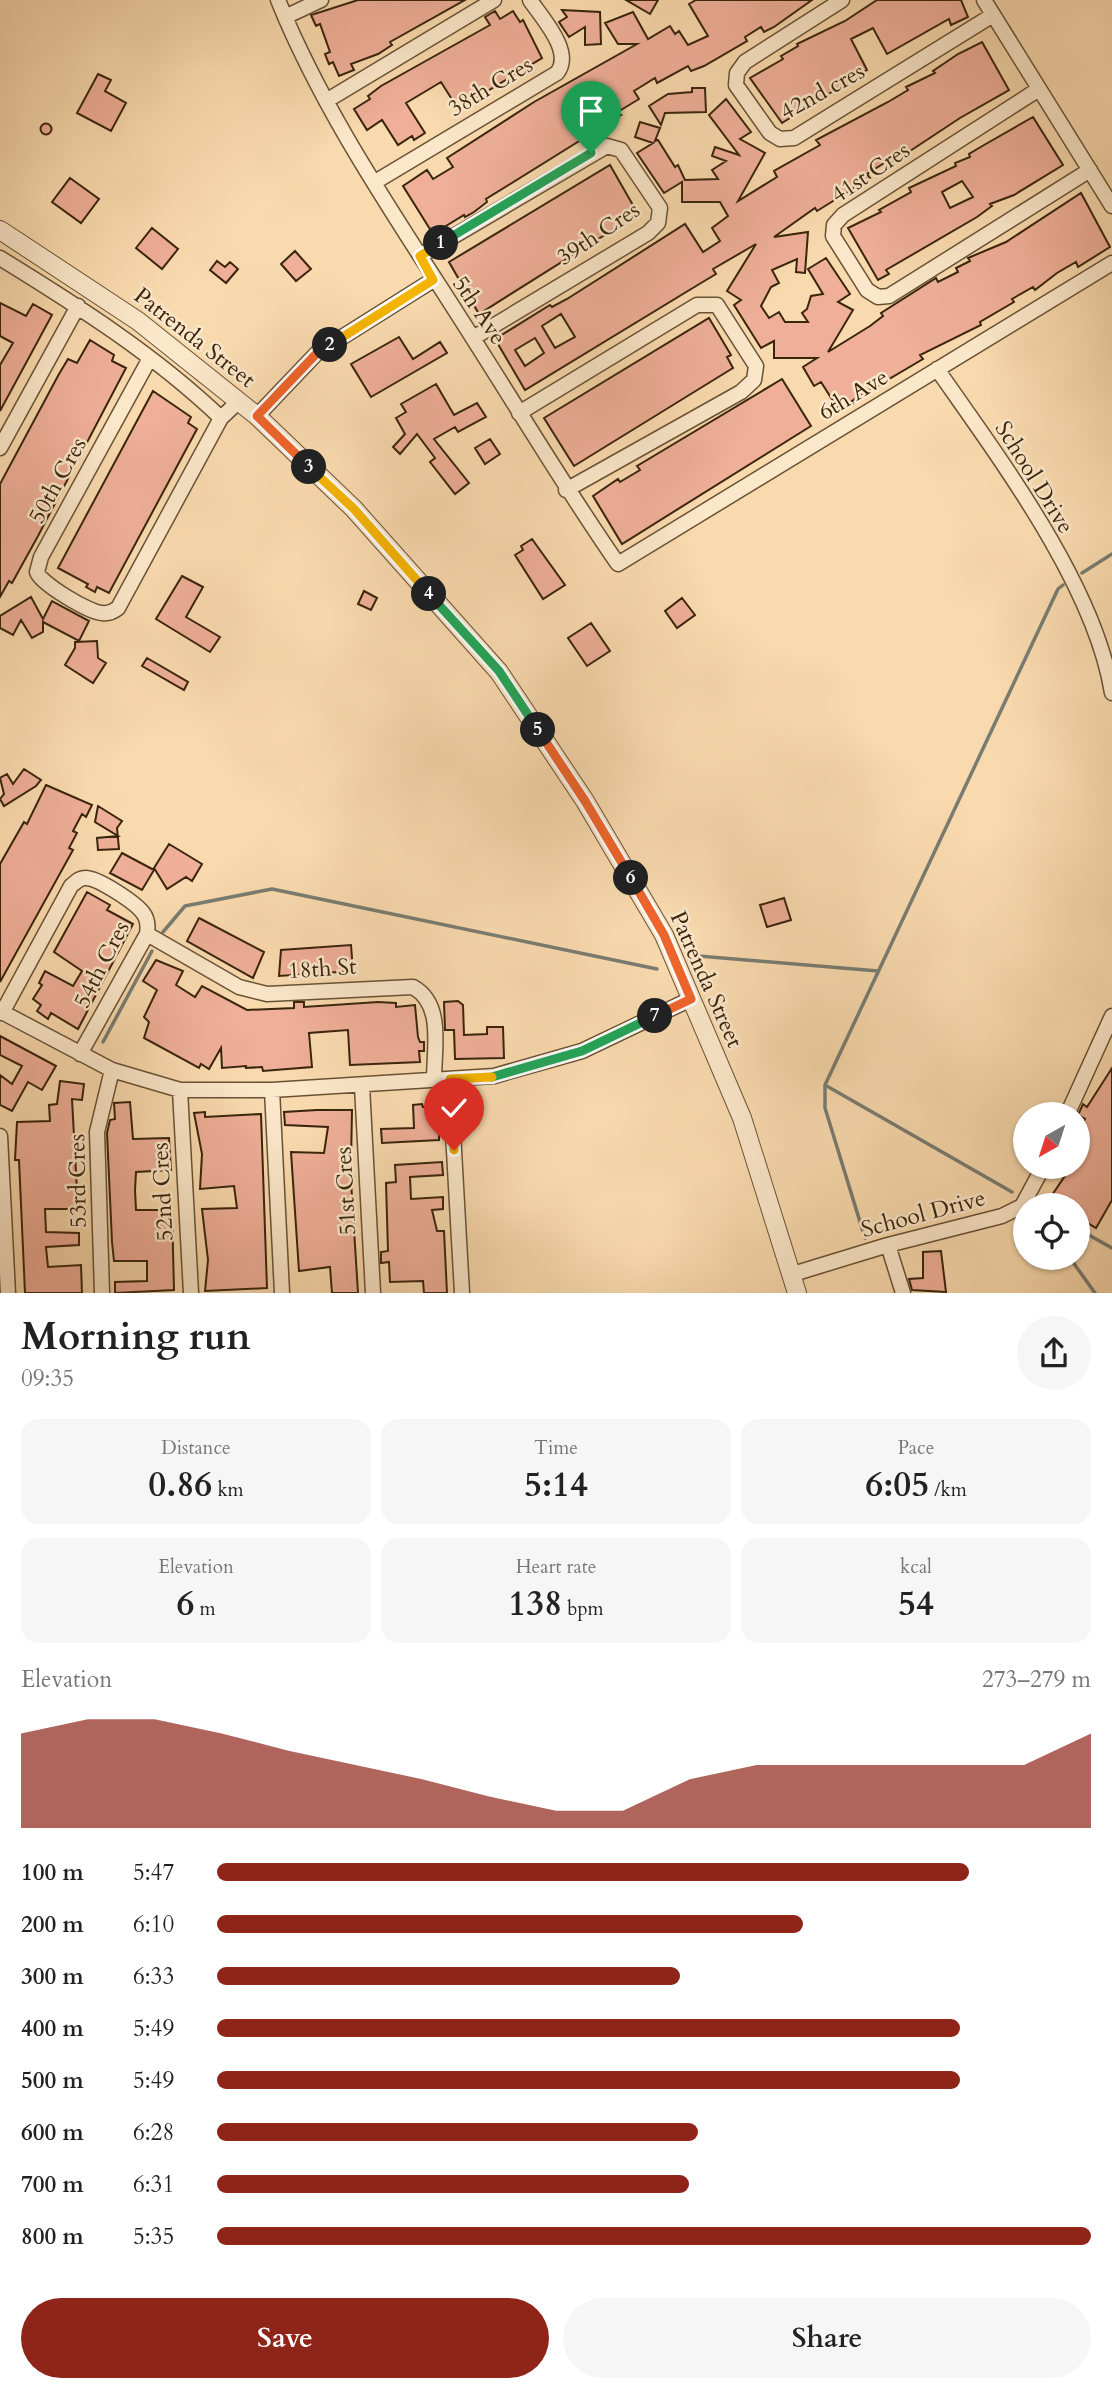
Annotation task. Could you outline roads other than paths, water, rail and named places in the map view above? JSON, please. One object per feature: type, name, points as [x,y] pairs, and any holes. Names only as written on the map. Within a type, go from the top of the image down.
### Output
[{"type":"street","name":"5th Ave","points":[[278,0],[326,100],[433,280],[473,338],[566,490],[618,564]]},
{"type":"street","points":[[285,18],[321,0]]},
{"type":"street","points":[[326,100],[494,0]]},
{"type":"street","name":"38th Cres","points":[[375,182],[557,73],[562,67],[563,54],[530,0]]},
{"type":"street","name":"42nd cres","points":[[842,0],[745,62],[737,73],[736,85],[770,133],[780,139],[794,138],[993,15]]},
{"type":"street","points":[[984,0],[1112,206]]},
{"type":"street","name":"41st Cres","points":[[1039,89],[843,215],[834,225],[833,236],[867,290],[878,297],[889,296],[1090,170]]},
{"type":"street","name":"39th Cres","points":[[420,256],[607,146],[621,150],[660,208],[658,222],[648,233],[473,338]]},
{"type":"street","name":"Patrenda Street","points":[[0,230],[138,321],[257,416],[354,509],[499,671],[585,801],[664,935],[742,1118],[797,1293]]},
{"type":"street","points":[[0,258],[78,306],[150,358],[221,418],[239,401]]},
{"type":"street","name":"6th Ave","points":[[618,564],[1112,263]]},
{"type":"street","points":[[257,416],[317,353],[433,280]]},
{"type":"street","points":[[519,413],[706,302],[717,305],[756,366],[754,380],[741,392],[566,490]]},
{"type":"street","points":[[0,448],[78,306]]},
{"type":"street","name":"50th Cres","points":[[150,358],[41,557],[37,572],[43,582],[98,613],[112,612],[118,608],[221,418]]},
{"type":"street","name":"School Drive","points":[[937,369],[1007,469],[1072,580],[1107,663],[1112,693]]},
{"type":"street","name":"54th Cres","points":[[1,1012],[66,895],[79,879],[87,877],[97,880],[135,905],[148,923],[148,934],[80,1054]]},
{"type":"street","name":"18th St","points":[[148,934],[239,987],[267,994],[413,987],[423,993],[433,1008],[435,1080]]},
{"type":"street","points":[[1,1012],[112,1070],[180,1090],[272,1090],[494,1076],[582,1051],[691,999]]},
{"type":"street","points":[[1073,1102],[1112,1016]]},
{"type":"street","name":"53rd Cres","points":[[102,1293],[97,1132],[112,1070]]},
{"type":"street","points":[[450,1079],[462,1293]]},
{"type":"street","name":"51st Cres","points":[[362,1086],[373,1293]]},
{"type":"street","name":"52nd Cres","points":[[180,1090],[191,1293]]},
{"type":"street","points":[[272,1090],[282,1293]]},
{"type":"street","points":[[0,1136],[8,1293]]},
{"type":"street","name":"School Drive","points":[[793,1274],[888,1245],[1002,1216],[1022,1206],[1036,1180]]},
{"type":"street","points":[[888,1245],[903,1293]]},
{"type":"waterway","points":[[1082,573],[1112,554]]},
{"type":"waterway","points":[[865,1238],[825,1108],[825,1085],[1058,589],[1063,585]]},
{"type":"waterway","points":[[163,932],[185,906],[272,889],[657,969]]},
{"type":"waterway","points":[[103,1042],[152,951]]},
{"type":"waterway","points":[[687,955],[878,971]]},
{"type":"waterway","points":[[825,1085],[1012,1192]]},
{"type":"waterway","points":[[1090,1236],[1112,1248]]},
{"type":"waterway","points":[[1079,1270],[1095,1293]]}]
